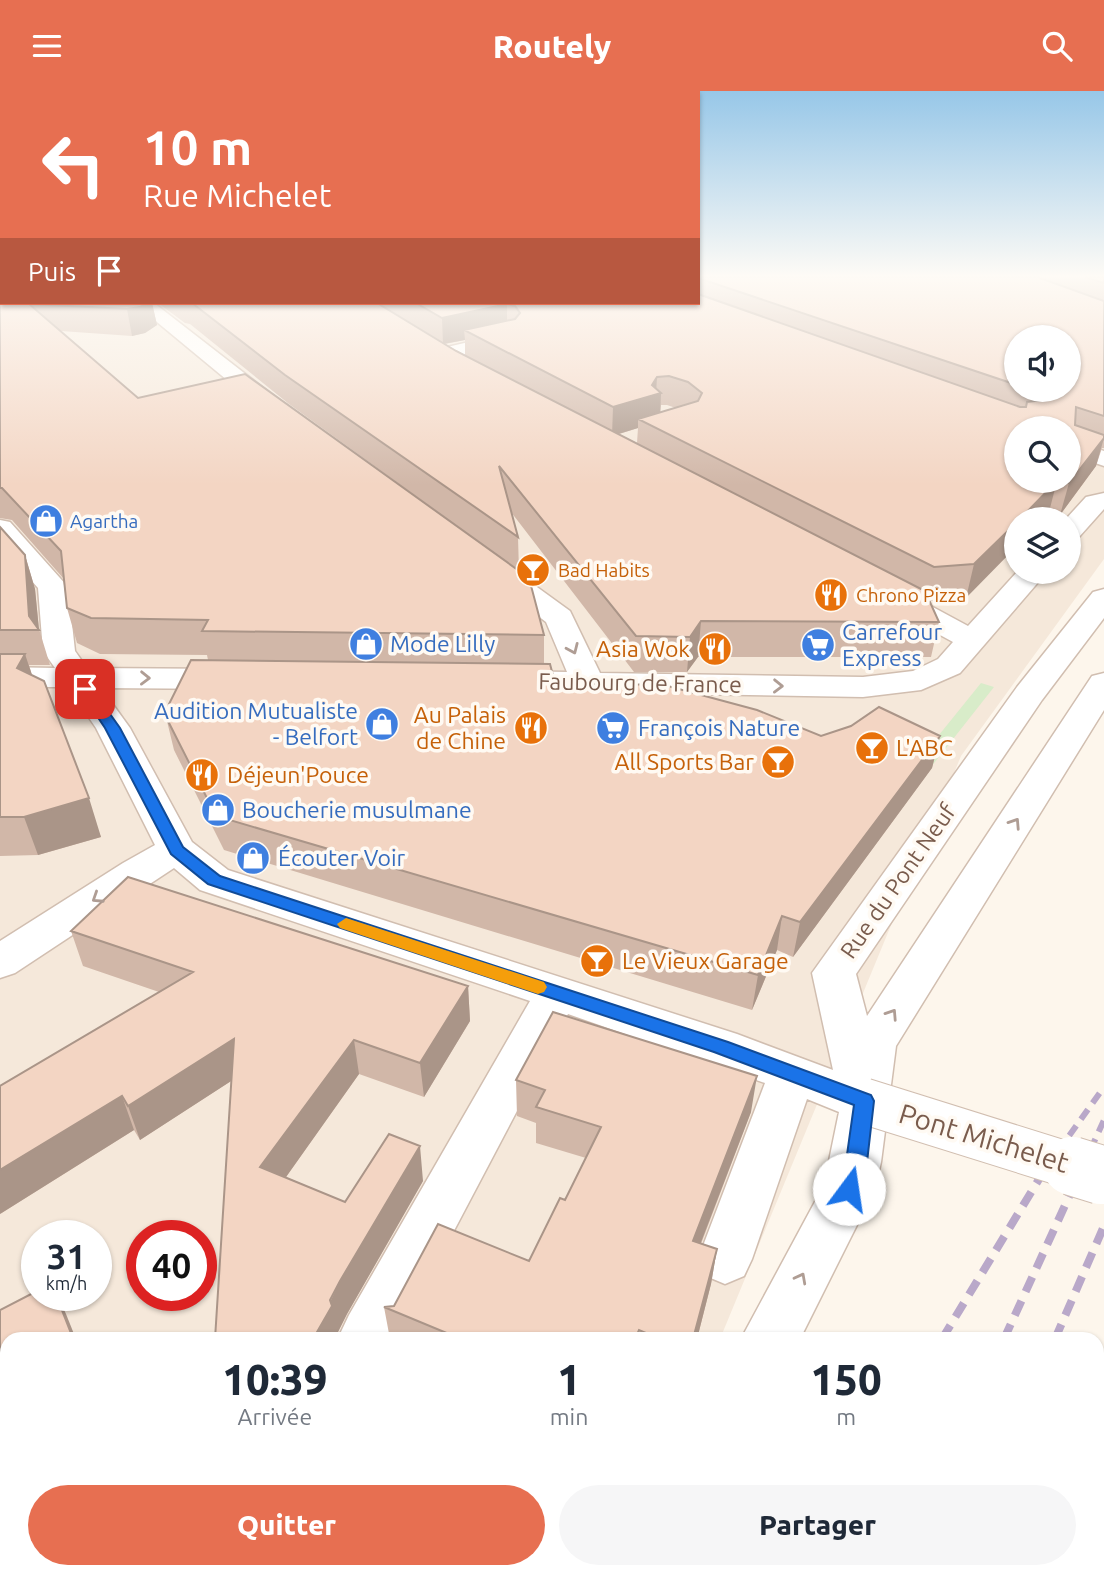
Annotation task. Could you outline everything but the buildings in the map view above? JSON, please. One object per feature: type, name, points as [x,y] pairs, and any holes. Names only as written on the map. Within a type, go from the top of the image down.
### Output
[{"type":"street","points":[[198,346],[290,419]]},
{"type":"street","points":[[444,346],[430,348],[467,370]]},
{"type":"street","points":[[1081,450],[1104,459]]},
{"type":"street","points":[[1081,518],[1095,503],[1104,501]]},
{"type":"street","points":[[0,528],[52,587],[59,651],[113,728],[177,850],[137,872],[0,962]]},
{"type":"street","points":[[469,551],[559,617],[588,682]]},
{"type":"street","name":"Faubourg de France","points":[[478,681],[863,687],[921,680],[949,666],[1021,584]]},
{"type":"street","points":[[874,588],[972,640]]},
{"type":"street","name":"Rue du Pont Neuf","points":[[864,1101],[834,973],[1029,694],[1104,598]]},
{"type":"street","points":[[0,677],[259,679]]},
{"type":"street","points":[[773,1332],[849,1189],[856,1162],[873,1044],[1104,683]]},
{"type":"street","name":"Pont Michelet","points":[[177,850],[214,880],[557,993],[792,1073],[864,1101],[1104,1176]]},
{"type":"street","points":[[370,1332],[557,993]]},
{"type":"street","points":[[725,1259],[792,1073]]},
{"type":"shaded area","points":[[0,346],[1004,346],[1004,402],[1081,402],[1081,346],[1104,346],[1104,559],[961,756],[723,1332],[0,1332]]},
{"type":"green space","points":[[981,683],[994,687],[931,767],[918,761]]},
{"type":"railway","points":[[1046,1168],[1104,1087]]},
{"type":"railway","points":[[1082,1168],[1104,1120]]},
{"type":"railway","points":[[946,1332],[1047,1166]]},
{"type":"railway","points":[[1007,1332],[1083,1166]]},
{"type":"railway","points":[[1058,1332],[1104,1226]]},
{"type":"slow traffic","points":[[346,924],[538,987]]},
{"type":"place","name":"Agartha","points":[[46,521]]},
{"type":"place","name":"Bad Habits","points":[[533,570]]},
{"type":"place","name":"Chrono Pizza","points":[[831,595]]},
{"type":"place","name":"Mode Lilly","points":[[366,644]]},
{"type":"place","name":"Carrefour Express","points":[[818,645]]},
{"type":"place","name":"Asia Wok","points":[[715,649]]},
{"type":"place","name":"Audition Mutualiste - Belfort","points":[[382,724]]},
{"type":"place","name":"Au Palais de Chine","points":[[531,728]]},
{"type":"place","name":"François Nature","points":[[613,728]]},
{"type":"place","name":"L'ABC","points":[[872,748]]},
{"type":"place","name":"All Sports Bar","points":[[778,762]]},
{"type":"place","name":"Déjeun'Pouce","points":[[202,775]]},
{"type":"place","name":"Boucherie musulmane","points":[[218,810]]},
{"type":"place","name":"Écouter Voir","points":[[253,858]]},
{"type":"place","name":"Le Vieux Garage","points":[[597,961]]},
{"type":"route","points":[[85,689],[113,728],[177,850],[214,880],[721,1047],[864,1101],[856,1162],[849,1189]]}]
